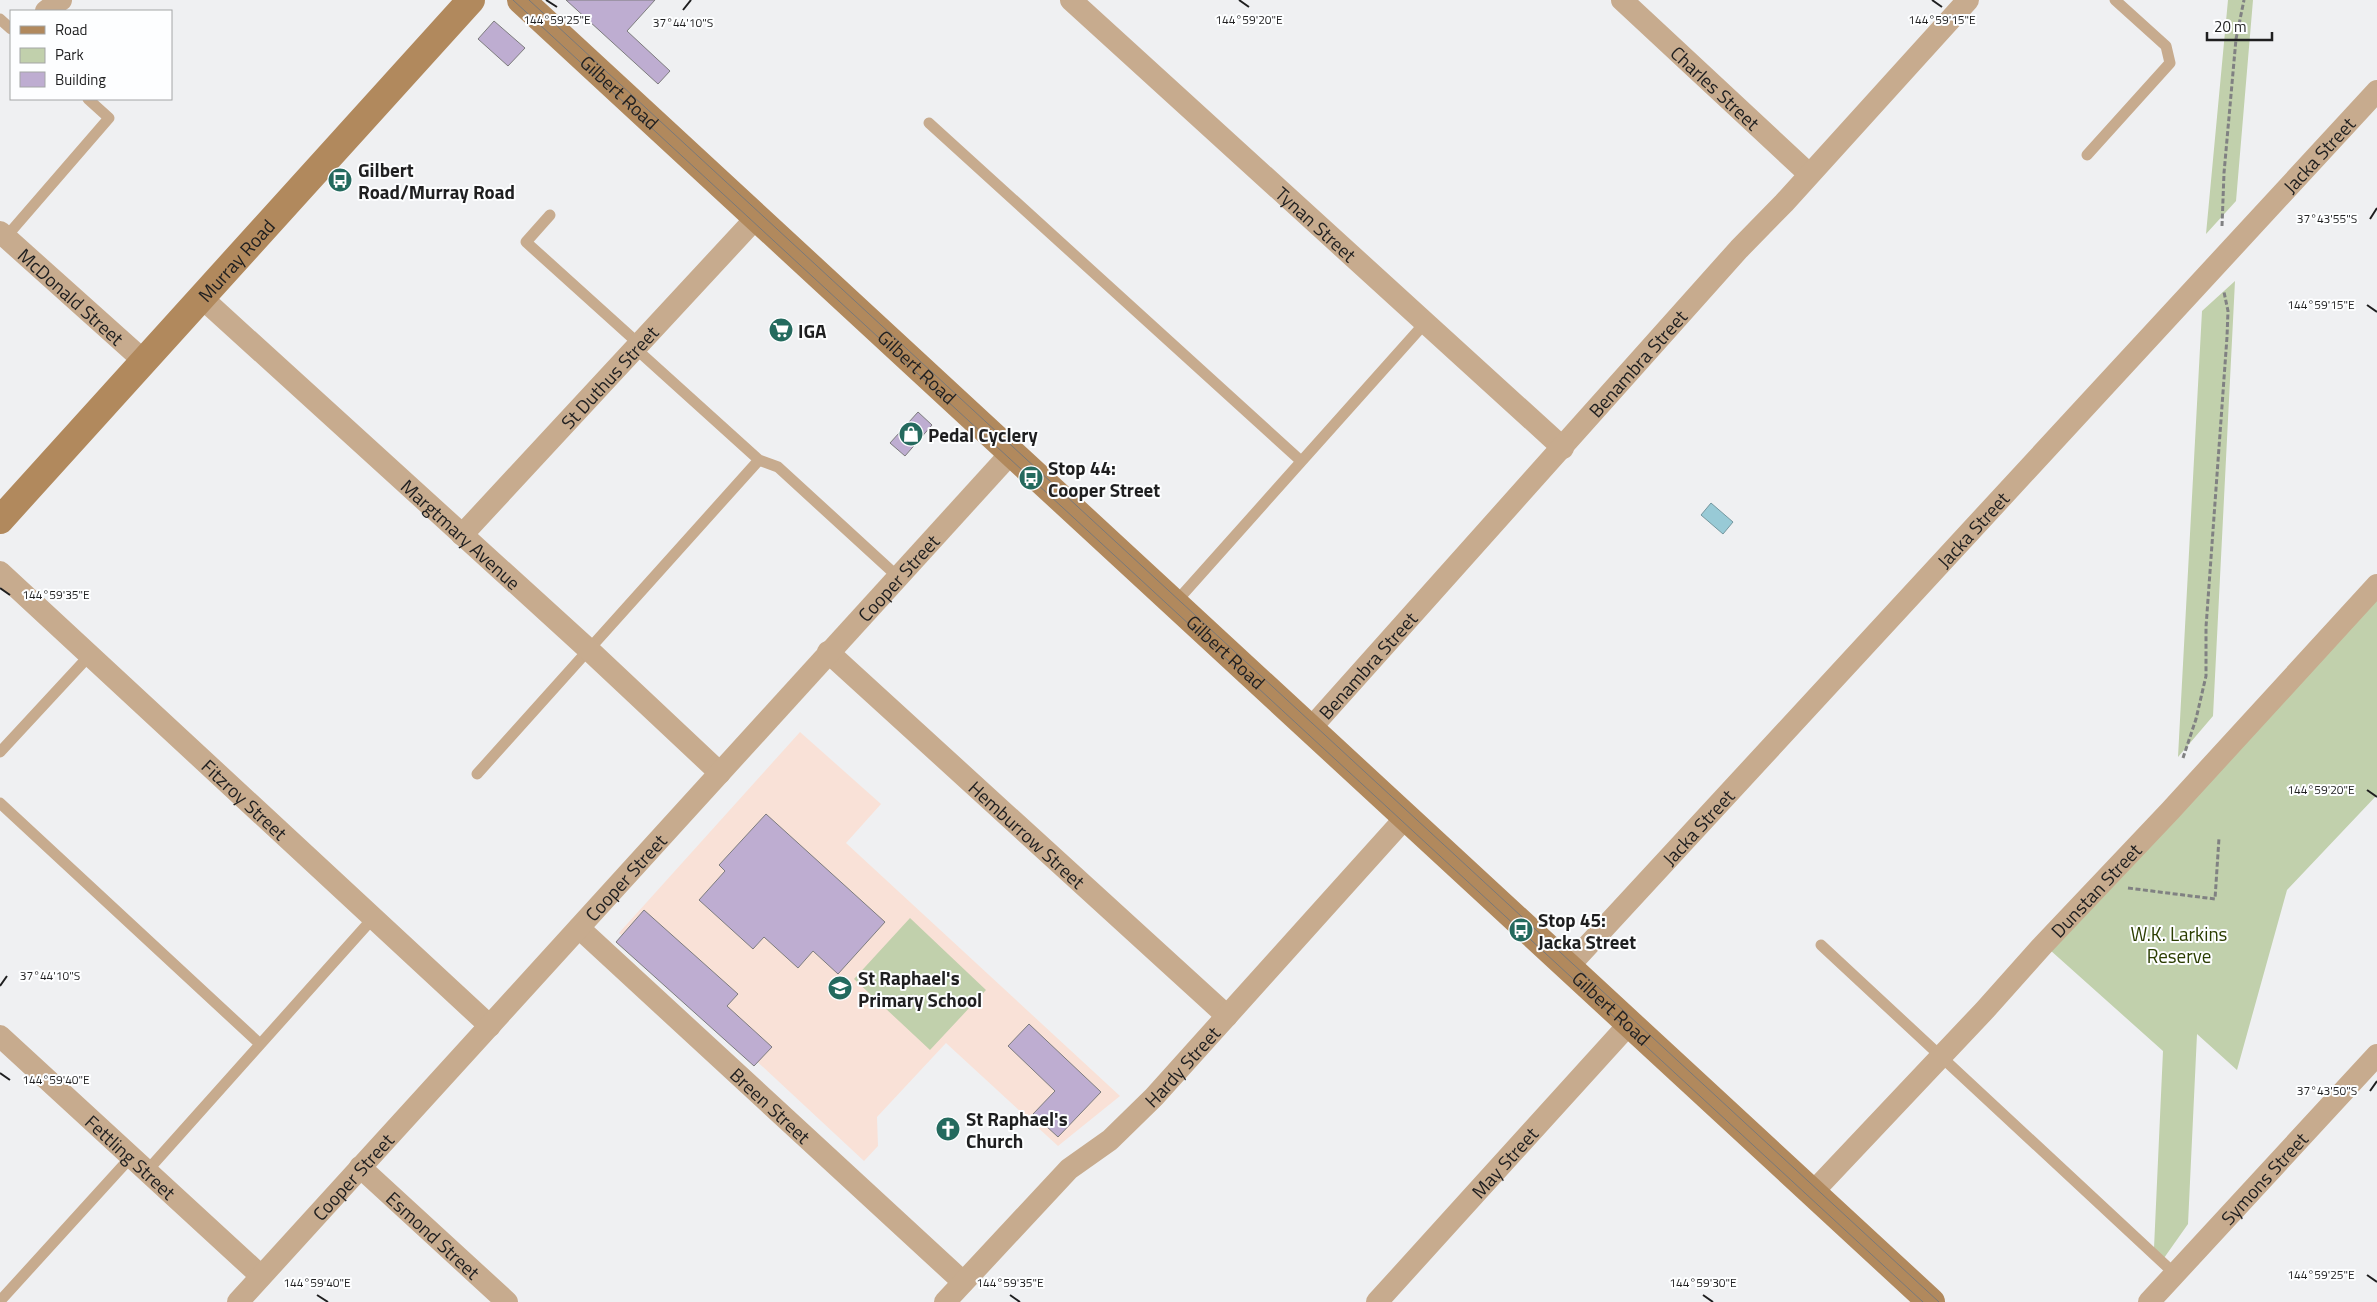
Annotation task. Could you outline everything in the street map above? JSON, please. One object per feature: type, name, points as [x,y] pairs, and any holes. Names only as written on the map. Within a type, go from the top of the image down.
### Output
[{"type":"street","name":"Murray Road","points":[[0,520],[471,0]]},
{"type":"street","name":"Tynan Street","points":[[1071,0],[1563,448]]},
{"type":"street","name":"Charles Street","points":[[1622,0],[1809,174]]},
{"type":"street","name":"Benambra Street","points":[[1310,729],[1563,448],[1732,256],[1968,0]]},
{"type":"street","name":"Gilbert Road","points":[[534,5],[756,218],[1012,452],[1930,1302]]},
{"type":"street","name":"Jacka Street","points":[[1568,967],[2377,91]]},
{"type":"street","name":"St Duthus Street","points":[[462,535],[756,218]]},
{"type":"street","name":"McDonald Street","points":[[3,235],[144,361]]},
{"type":"street","name":"Margtmary Avenue","points":[[201,298],[588,649],[720,773]]},
{"type":"street","name":"Cooper Street","points":[[238,1302],[580,928],[897,576],[1012,452]]},
{"type":"street","name":"Fitzroy Street","points":[[0,572],[490,1026]]},
{"type":"street","name":"Dunstan Street","points":[[1812,1193],[1942,1057],[2377,585]]},
{"type":"street","name":"Hemburrow Street","points":[[828,652],[1227,1016]]},
{"type":"street","name":"Hardy Street","points":[[945,1302],[1069,1169],[1110,1140],[1154,1097],[1406,817]]},
{"type":"street","name":"Breen Street","points":[[580,928],[962,1282]]},
{"type":"street","name":"May Street","points":[[1378,1302],[1630,1023]]},
{"type":"street","name":"Fettling Street","points":[[1,1038],[261,1276]]},
{"type":"street","name":"Symons Street","points":[[2149,1302],[2377,1054]]},
{"type":"street","name":"Esmond Street","points":[[360,1167],[506,1302]]},
{"type":"lane","points":[[2087,155],[2170,64],[2166,46],[2115,0]]},
{"type":"lane","points":[[0,19],[10,28]]},
{"type":"lane","points":[[3,235],[109,118],[89,100]]},
{"type":"lane","points":[[929,123],[1301,461]]},
{"type":"lane","points":[[550,215],[526,242],[759,460],[778,467],[897,576]]},
{"type":"lane","points":[[1175,603],[1425,323]]},
{"type":"lane","points":[[476,774],[759,460]]},
{"type":"lane","points":[[0,752],[89,656]]},
{"type":"lane","points":[[0,803],[260,1044]]},
{"type":"lane","points":[[0,1301],[260,1044],[374,917]]},
{"type":"lane","points":[[1821,946],[2175,1274]]},
{"type":"path","points":[[2222,226],[2224,173],[2236,39],[2244,0]]},
{"type":"path","points":[[2183,758],[2206,676],[2206,627],[2228,337],[2228,311],[2224,292]]},
{"type":"path","points":[[2125,888],[2215,898],[2219,838]]},
{"type":"shaded area","name":"St Raphael's Primary School","points":[[800,732],[881,804],[846,843],[1120,1096],[1058,1146],[946,1043],[877,1117],[878,1146],[864,1161],[619,933]]},
{"type":"green space","points":[[2228,0],[2253,0],[2236,201],[2206,234]]},
{"type":"green space","points":[[2235,281],[2213,716],[2178,757],[2202,311]]},
{"type":"green space","name":"W.K. Larkins Reserve","points":[[2377,599],[2377,795],[2287,890],[2237,1070],[2197,1034],[2188,1224],[2164,1258],[2154,1248],[2163,1051],[2050,950]]},
{"type":"green space","points":[[910,918],[986,990],[930,1050],[854,979]]},
{"type":"water","points":[[1711,503],[1733,522],[1723,534],[1701,515]]},
{"type":"building","points":[[566,0],[655,0],[627,31],[670,71],[658,84]]},
{"type":"building","points":[[494,21],[525,48],[508,66],[478,39]]},
{"type":"building","name":"Pedal Cyclery","points":[[918,412],[932,425],[905,456],[890,443]]},
{"type":"building","points":[[766,814],[885,922],[838,974],[813,951],[798,968],[764,937],[753,949],[699,900],[725,871],[719,865]]},
{"type":"building","points":[[644,910],[738,994],[727,1006],[772,1047],[754,1066],[616,942]]},
{"type":"building","points":[[1029,1024],[1101,1092],[1058,1137],[1033,1114],[1055,1091],[1008,1046]]},
{"type":"tram line","points":[[513,0],[1923,1302]]},
{"type":"tram line","points":[[529,0],[1939,1302]]},
{"type":"place","name":"Gilbert Road/Murray Road","points":[[340,180]]},
{"type":"place","name":"IGA","points":[[781,330]]},
{"type":"place","name":"Pedal Cyclery","points":[[911,434]]},
{"type":"place","name":"Stop 44: Cooper Street","points":[[1031,478]]},
{"type":"place","name":"Stop 45: Jacka Street","points":[[1521,930]]},
{"type":"place","name":"St Raphael's Primary School","points":[[840,988]]},
{"type":"place","name":"St Raphael's Church","points":[[948,1129]]}]
